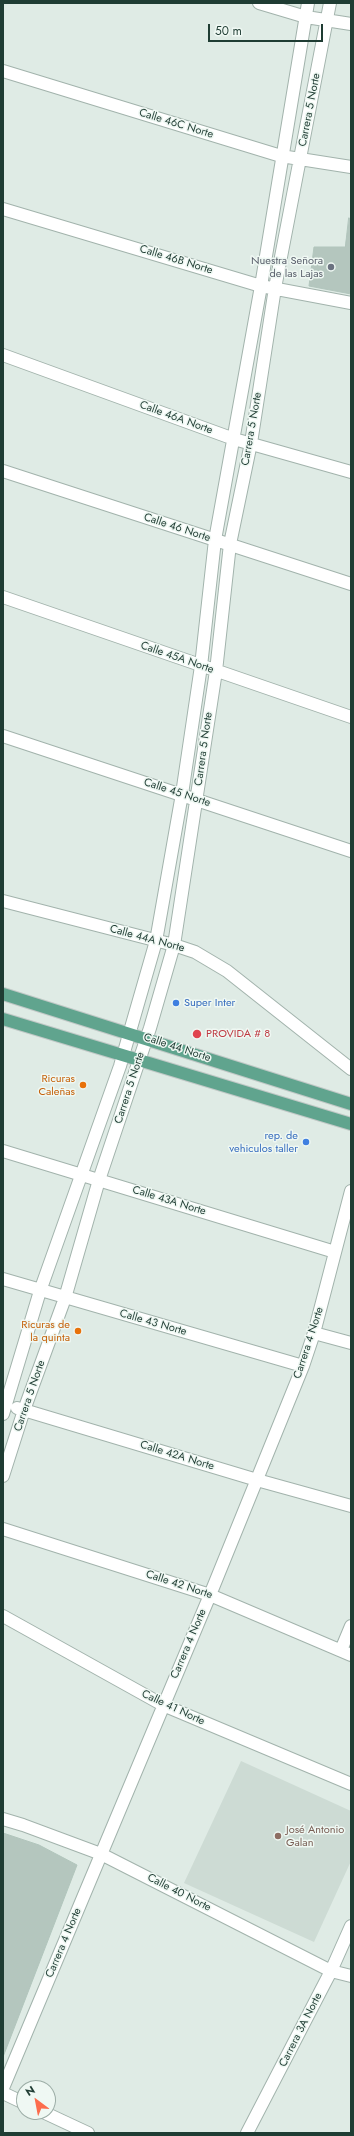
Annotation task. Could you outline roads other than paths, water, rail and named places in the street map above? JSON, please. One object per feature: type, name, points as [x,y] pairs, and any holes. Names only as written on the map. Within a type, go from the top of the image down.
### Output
[{"type":"main road","name":"Calle 44 Norte","points":[[3,994],[351,1104]]},
{"type":"main road","name":"Calle 44 Norte","points":[[3,1019],[140,1059],[351,1124]]},
{"type":"street","points":[[259,3],[306,17],[351,24]]},
{"type":"street","name":"Carrera 5 Norte","points":[[4,1407],[40,1291],[123,1055],[156,941],[182,794],[201,666],[215,540],[261,286],[281,156],[308,3]]},
{"type":"street","name":"Carrera 5 Norte","points":[[3,1476],[24,1410],[64,1298],[99,1180],[140,1059],[174,945],[197,799],[208,713],[216,671],[230,544],[251,443],[275,288],[330,3]]},
{"type":"street","name":"Calle 46C Norte","points":[[3,71],[281,156],[351,168]]},
{"type":"street","name":"Calle 46B Norte","points":[[3,209],[261,286],[351,303]]},
{"type":"street","name":"Calle 46A Norte","points":[[3,355],[234,439],[351,472]]},
{"type":"street","name":"Calle 46 Norte","points":[[3,471],[351,584]]},
{"type":"street","name":"Calle 45A Norte","points":[[3,597],[201,666],[351,716]]},
{"type":"street","name":"Calle 45 Norte","points":[[3,736],[351,851]]},
{"type":"street","name":"Calle 44A Norte","points":[[3,901],[174,945],[195,952],[227,971],[351,1069]]},
{"type":"street","name":"Calle 43A Norte","points":[[3,1151],[335,1252]]},
{"type":"street","name":"Carrera 4 Norte","points":[[3,2088],[210,1595],[303,1366],[314,1333],[351,1191]]},
{"type":"street","name":"Calle 43 Norte","points":[[3,1279],[64,1298],[303,1366]]},
{"type":"street","points":[[314,1333],[351,1343]]},
{"type":"street","name":"Calle 42A Norte","points":[[4,1407],[24,1410],[257,1480],[351,1506]]},
{"type":"street","name":"Calle 42 Norte","points":[[3,1529],[210,1595],[346,1653]]},
{"type":"street","name":"Calle 41 Norte","points":[[3,1616],[163,1706],[351,1784]]},
{"type":"street","points":[[346,1653],[351,1626]]},
{"type":"street","name":"Calle 40 Norte","points":[[3,1820],[23,1825],[101,1854],[331,1971],[351,1976]]},
{"type":"street","name":"Carrera 3A Norte","points":[[247,2133],[331,1971],[351,1926]]},
{"type":"street","points":[[3,2093],[16,2099]]},
{"type":"street","points":[[56,2118],[88,2133]]},
{"type":"place","name":"Nuestra Señora de las Lajas","points":[[331,267]]},
{"type":"place","name":"Super Inter","points":[[176,1003]]},
{"type":"place","name":"PROVIDA # 8","points":[[197,1034]]},
{"type":"place","name":"Ricuras Caleñas","points":[[83,1085]]},
{"type":"place","name":"rep. de vehiculos taller","points":[[306,1142]]},
{"type":"place","name":"Ricuras de la quinta","points":[[78,1331]]},
{"type":"place","name":"José Antonio Galan","points":[[278,1836]]}]
